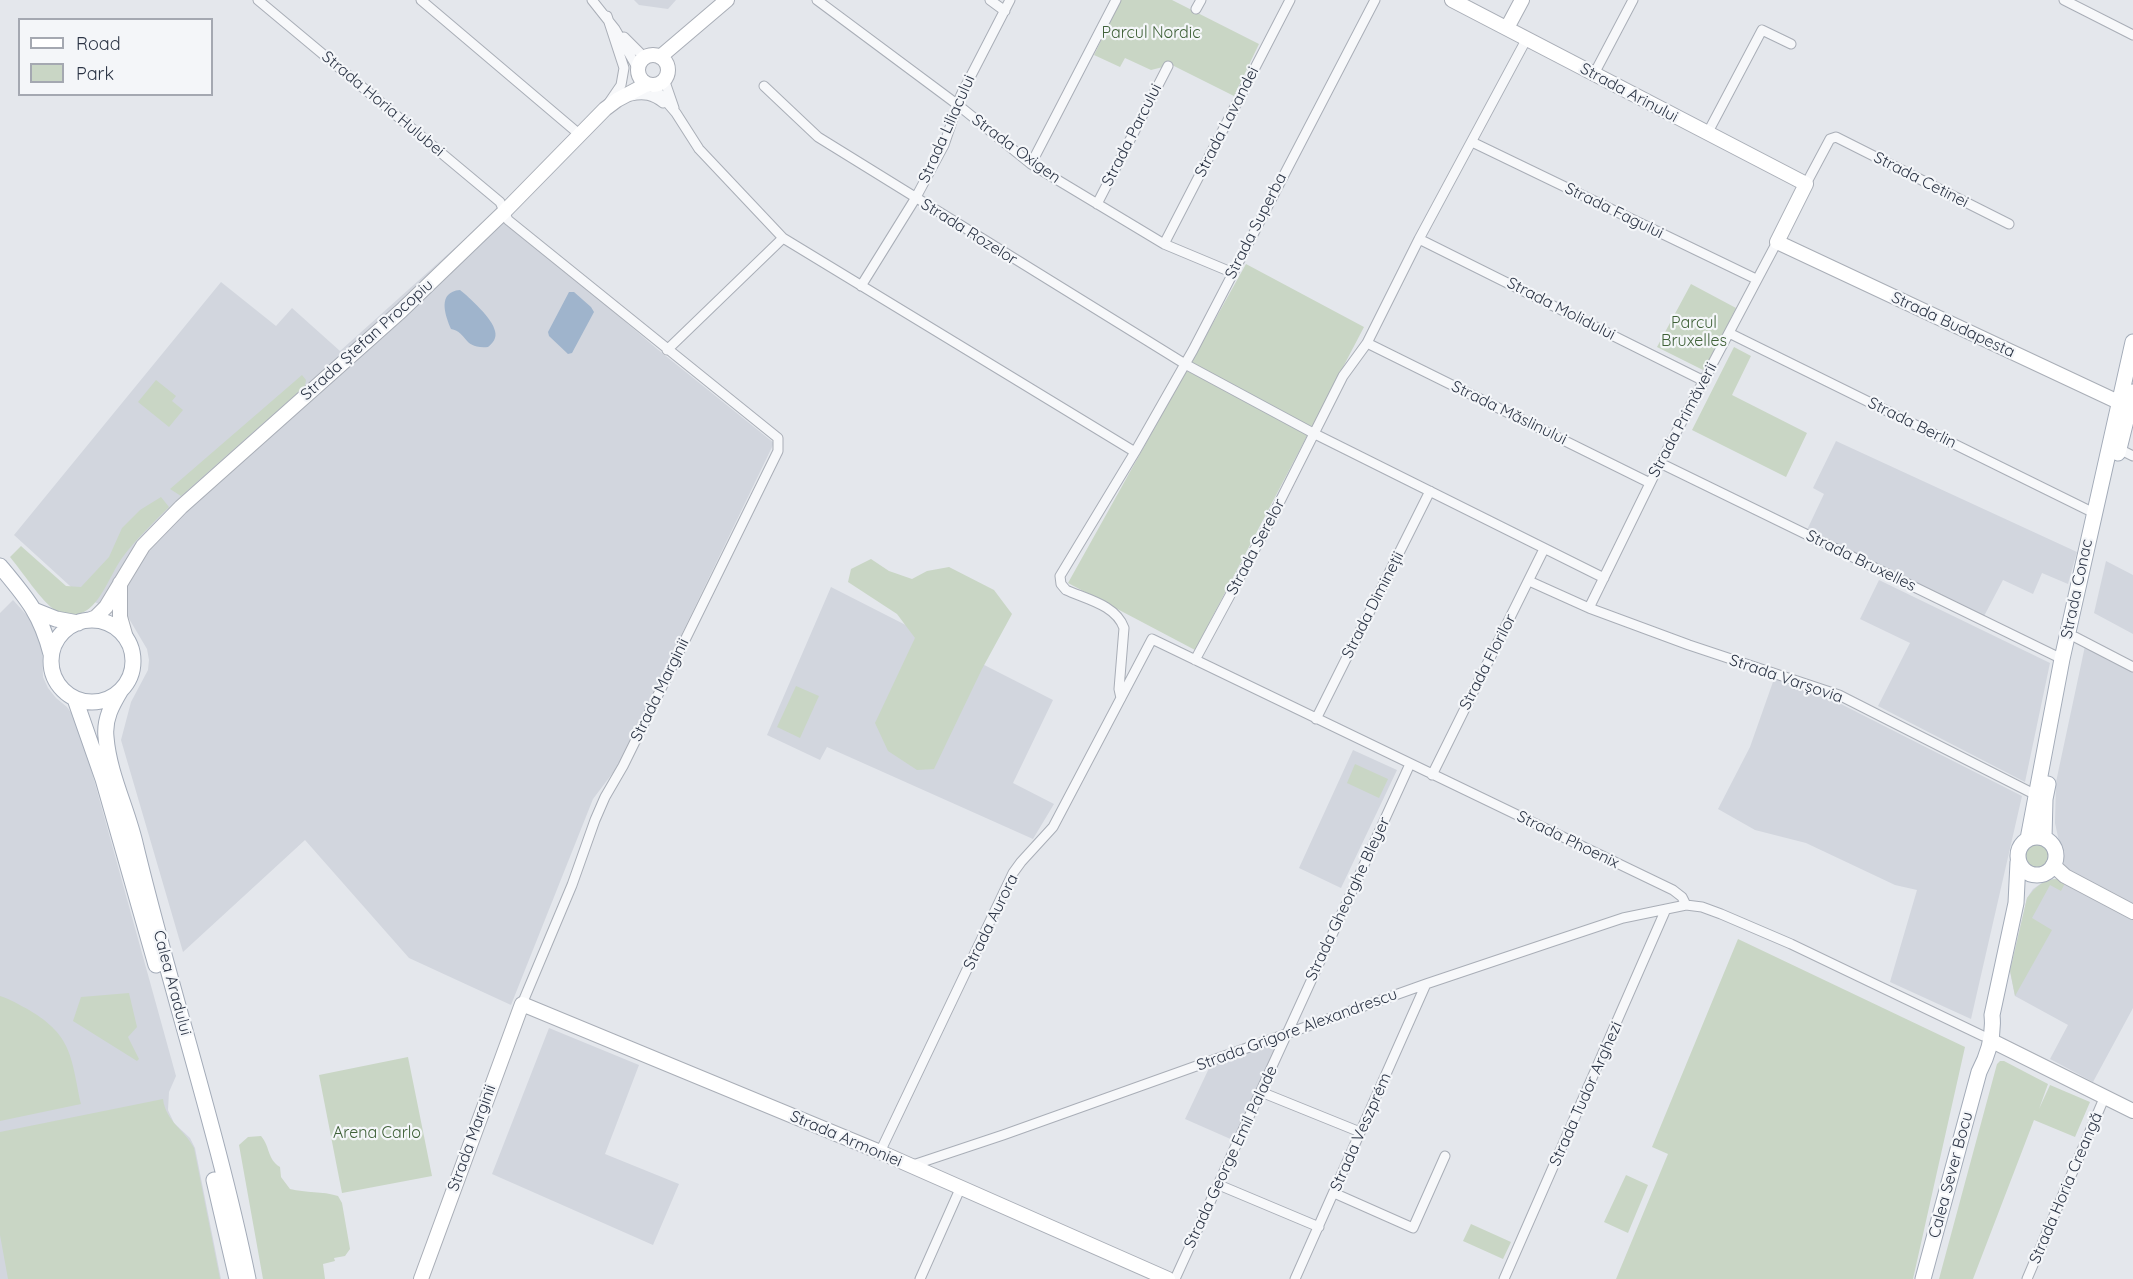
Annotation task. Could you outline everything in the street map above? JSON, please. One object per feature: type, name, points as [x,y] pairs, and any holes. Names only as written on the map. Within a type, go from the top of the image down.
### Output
[{"type":"main road","name":"Strada Conac","points":[[2044,838],[2045,799],[2075,637],[2119,449],[2133,342]]},
{"type":"main road","name":"Strada Conac","points":[[2028,839],[2062,659],[2094,513],[2125,406],[2133,392]]},
{"type":"main road","points":[[0,566],[36,611],[51,654],[51,668],[56,681],[65,692],[75,699],[99,702],[111,698],[121,690],[132,671],[133,659],[126,638],[116,628],[103,622],[56,619],[36,611]]},
{"type":"main road","points":[[51,654],[60,635],[83,622]]},
{"type":"main road","name":"Calea Aradului","points":[[121,690],[112,705],[106,723],[108,752],[135,841],[232,1209],[248,1279]]},
{"type":"main road","name":"Calea Aradului","points":[[75,699],[103,779],[190,1084],[237,1279]]},
{"type":"main road","points":[[1986,1038],[1985,1025],[1992,1015],[2016,903],[2019,848],[2028,839],[2044,838],[2050,842],[2055,852],[2053,865],[2029,883],[2016,903]]},
{"type":"main road","points":[[2018,862],[2025,871],[2037,875]]},
{"type":"main road","name":"Calea Sever Bocu","points":[[1923,1279],[1979,1072],[1978,1058],[1986,1038]]},
{"type":"street","name":"Strada Horia Hulubei","points":[[258,0],[500,202],[505,211]]},
{"type":"street","points":[[421,0],[579,134]]},
{"type":"street","points":[[592,0],[651,71],[699,149],[783,238],[1135,452]]},
{"type":"street","points":[[651,71],[675,46],[728,0]]},
{"type":"street","name":"Strada Oxigen","points":[[817,0],[958,105],[1031,164],[1164,244],[1231,272]]},
{"type":"street","points":[[990,0],[1005,10]]},
{"type":"street","name":"Strada Liliacului","points":[[861,286],[915,199],[944,145],[966,84],[1011,0]]},
{"type":"street","points":[[1031,164],[1116,0]]},
{"type":"street","points":[[1196,9],[1201,0]]},
{"type":"street","name":"Strada Lavandei","points":[[1164,244],[1290,0]]},
{"type":"street","name":"Strada Superba","points":[[1121,698],[1119,688],[1124,628],[1122,623],[1109,609],[1066,590],[1060,580],[1062,572],[1185,364],[1375,0]]},
{"type":"street","name":"Strada Arinului","points":[[1452,0],[1806,184]]},
{"type":"street","points":[[1507,28],[1522,0]]},
{"type":"street","points":[[1594,74],[1633,0]]},
{"type":"street","points":[[2064,0],[2133,35]]},
{"type":"street","points":[[605,109],[621,85],[624,68],[607,16]]},
{"type":"street","points":[[1707,134],[1762,30],[1791,44]]},
{"type":"street","name":"Strada Serelor","points":[[1196,660],[1343,376],[1367,343],[1419,239],[1526,40]]},
{"type":"street","name":"Strada Parcului","points":[[1097,204],[1168,66]]},
{"type":"street","name":"Strada Ștefan Procopiu","points":[[83,622],[96,617],[106,607],[143,546],[181,507],[401,311],[505,211],[605,109],[651,71]]},
{"type":"street","name":"Strada Rozelor","points":[[764,86],[818,137],[915,199],[1185,364],[1315,434]]},
{"type":"street","points":[[605,109],[641,94],[656,98],[676,113]]},
{"type":"street","name":"Strada Primăverii","points":[[1589,608],[1660,463],[1806,184],[1833,137]]},
{"type":"street","name":"Strada Cetinei","points":[[1833,137],[2009,224]]},
{"type":"street","name":"Strada Fagului","points":[[1472,142],[1756,279]]},
{"type":"street","name":"Strada Marginii","points":[[421,1279],[522,1004],[572,885],[595,820],[773,461],[779,444],[774,433],[667,350],[508,220],[505,211]]},
{"type":"street","points":[[667,350],[783,238]]},
{"type":"street","name":"Strada Molidului","points":[[1419,239],[1704,381]]},
{"type":"street","name":"Strada Budapesta","points":[[1777,242],[2125,406]]},
{"type":"street","name":"Strada Berlin","points":[[1729,333],[2094,513]]},
{"type":"street","name":"Strada Măslinului","points":[[1367,343],[1650,483]]},
{"type":"street","points":[[1315,434],[1604,578]]},
{"type":"street","points":[[2119,449],[2133,456]]},
{"type":"street","name":"Strada Bruxelles","points":[[1660,463],[2062,659]]},
{"type":"street","name":"Strada Dimineții","points":[[1316,719],[1430,492]]},
{"type":"street","name":"Strada Florilor","points":[[1432,775],[1544,549]]},
{"type":"street","points":[[120,581],[120,617],[126,638]]},
{"type":"street","name":"Strada Varșovia","points":[[1529,581],[1589,608],[1689,645],[1839,695],[2036,795]]},
{"type":"street","points":[[2075,637],[2133,667]]},
{"type":"street","name":"Strada Phoenix","points":[[1152,639],[1673,890],[1682,897],[1686,905],[1702,907],[1721,914],[1791,944],[1986,1038]]},
{"type":"street","name":"Strada Aurora","points":[[880,1152],[1013,873],[1053,827],[1152,639]]},
{"type":"street","name":"Strada Gheorghe Bleyer","points":[[1287,1034],[1410,764]]},
{"type":"street","points":[[2053,865],[2065,876],[2133,912]]},
{"type":"street","name":"Strada Grigore Alexandrescu","points":[[910,1166],[1426,984],[1623,918],[1686,905]]},
{"type":"street","name":"Strada Tudor Arghezi","points":[[1503,1279],[1666,909]]},
{"type":"street","name":"Strada Veszprém","points":[[1295,1279],[1426,984]]},
{"type":"street","name":"Strada Armoniei","points":[[522,1004],[880,1152],[1168,1279]]},
{"type":"street","name":"Strada George Emil Palade","points":[[1175,1279],[1287,1034]]},
{"type":"street","points":[[1986,1038],[2133,1111]]},
{"type":"street","points":[[1261,1092],[1360,1132]]},
{"type":"street","name":"Strada Horia Creangă","points":[[2027,1279],[2104,1096]]},
{"type":"street","points":[[1334,1192],[1413,1228],[1445,1156]]},
{"type":"street","points":[[1219,1185],[1318,1227]]},
{"type":"street","points":[[920,1279],[960,1189]]},
{"type":"shaded area","points":[[634,0],[676,0],[668,9],[639,5]]},
{"type":"shaded area","points":[[496,211],[656,348],[774,443],[618,766],[593,799],[511,1005],[409,958],[305,840],[183,952],[121,740],[131,702],[148,670],[147,649],[128,617],[81,596],[14,535],[221,282],[276,326],[292,308],[340,351]]},
{"type":"shaded area","points":[[1836,441],[2077,552],[2068,584],[2042,573],[2033,594],[2003,580],[1983,618],[1806,532],[1824,494],[1813,488]]},
{"type":"shaded area","points":[[2106,561],[2133,575],[2133,634],[2094,613]]},
{"type":"shaded area","points":[[1879,580],[2050,663],[2025,782],[1878,706],[1910,643],[1860,619]]},
{"type":"shaded area","points":[[831,587],[1053,700],[1013,783],[1054,804],[1033,839],[827,747],[820,760],[767,735]]},
{"type":"shaded area","points":[[13,600],[33,622],[42,645],[43,677],[48,688],[78,722],[176,1076],[169,1092],[168,1110],[174,1123],[190,1138],[195,1148],[221,1279],[0,1279],[0,613]]},
{"type":"shaded area","points":[[2085,646],[2133,671],[2133,905],[2070,872],[2064,865],[2055,823],[2056,782]]},
{"type":"shaded area","points":[[1774,679],[1837,702],[2022,796],[1971,1019],[1890,982],[1917,890],[1895,885],[1806,843],[1755,830],[1718,809],[1750,747]]},
{"type":"shaded area","points":[[1353,750],[1397,770],[1341,888],[1299,868]]},
{"type":"shaded area","points":[[2061,879],[2133,917],[2133,1008],[2093,1082],[2050,1059],[2068,1025],[2015,996],[2010,971],[2027,898],[2033,889],[2043,882]]},
{"type":"shaded area","points":[[549,1028],[639,1065],[605,1154],[679,1184],[653,1245],[492,1174]]},
{"type":"shaded area","points":[[1279,1042],[1235,1141],[1185,1119],[1211,1064]]},
{"type":"green space","name":"Parcul Nordic","points":[[1121,0],[1172,0],[1259,44],[1234,96],[1166,62],[1163,67],[1151,70],[1125,58],[1120,67],[1094,55]]},
{"type":"green space","points":[[1246,264],[1364,327],[1195,650],[1068,583]]},
{"type":"green space","name":"Parcul Bruxelles","points":[[1691,284],[1736,308],[1705,371],[1657,347]]},
{"type":"green space","points":[[1734,347],[1751,356],[1732,395],[1807,433],[1786,477],[1692,430]]},
{"type":"green space","points":[[302,375],[306,380],[305,386],[181,496],[170,489]]},
{"type":"green space","points":[[156,380],[176,396],[172,401],[183,410],[169,427],[138,402]]},
{"type":"green space","points":[[161,497],[169,507],[127,551],[97,600],[89,609],[80,614],[68,615],[50,606],[10,557],[21,546],[66,586],[81,587],[109,557],[122,528],[140,510]]},
{"type":"green space","points":[[871,559],[889,571],[912,579],[927,571],[949,567],[994,590],[1012,614],[982,669],[934,769],[917,770],[888,751],[875,723],[915,638],[897,614],[848,582],[851,569]]},
{"type":"green space","points":[[796,686],[819,696],[800,738],[777,727]]},
{"type":"green space","points":[[1355,764],[1388,779],[1379,798],[1347,783]]},
{"type":"green space","points":[[2036,841],[2046,845],[2050,855],[2046,865],[2036,869],[2026,865],[2022,855],[2026,845]]},
{"type":"green space","points":[[2061,879],[2066,881],[2061,891],[2050,885],[2032,918],[2052,930],[2015,996],[2010,971],[2027,898],[2041,884]]},
{"type":"green space","points":[[1738,939],[1965,1047],[1913,1279],[1616,1279],[1668,1154],[1652,1147]]},
{"type":"green space","points":[[129,993],[137,1027],[128,1037],[139,1059],[137,1061],[73,1021],[81,997]]},
{"type":"green space","points":[[0,996],[29,1010],[54,1029],[62,1039],[72,1061],[81,1104],[0,1121]]},
{"type":"green space","name":"Arena Carlo","points":[[408,1057],[432,1176],[342,1193],[319,1075]]},
{"type":"green space","points":[[2000,1061],[2048,1084],[2039,1109],[2050,1085],[2090,1102],[2075,1137],[2034,1120],[1973,1279],[1939,1279],[1997,1064]]},
{"type":"green space","points":[[163,1099],[168,1114],[194,1148],[220,1279],[8,1279],[0,1235],[0,1132]]},
{"type":"green space","points":[[261,1136],[273,1160],[280,1167],[281,1177],[290,1189],[338,1196],[342,1203],[350,1249],[345,1256],[334,1258],[335,1261],[323,1264],[325,1279],[263,1279],[239,1145],[248,1137]]},
{"type":"green space","points":[[1626,1175],[1648,1185],[1628,1233],[1604,1222]]},
{"type":"green space","points":[[1471,1224],[1511,1242],[1503,1259],[1463,1241]]},
{"type":"water","points":[[460,290],[480,309],[493,326],[495,338],[488,347],[474,346],[457,331],[451,329],[445,311],[445,300],[448,295]]},
{"type":"water","points":[[569,292],[574,292],[594,312],[572,353],[568,354],[549,336],[548,332]]}]
